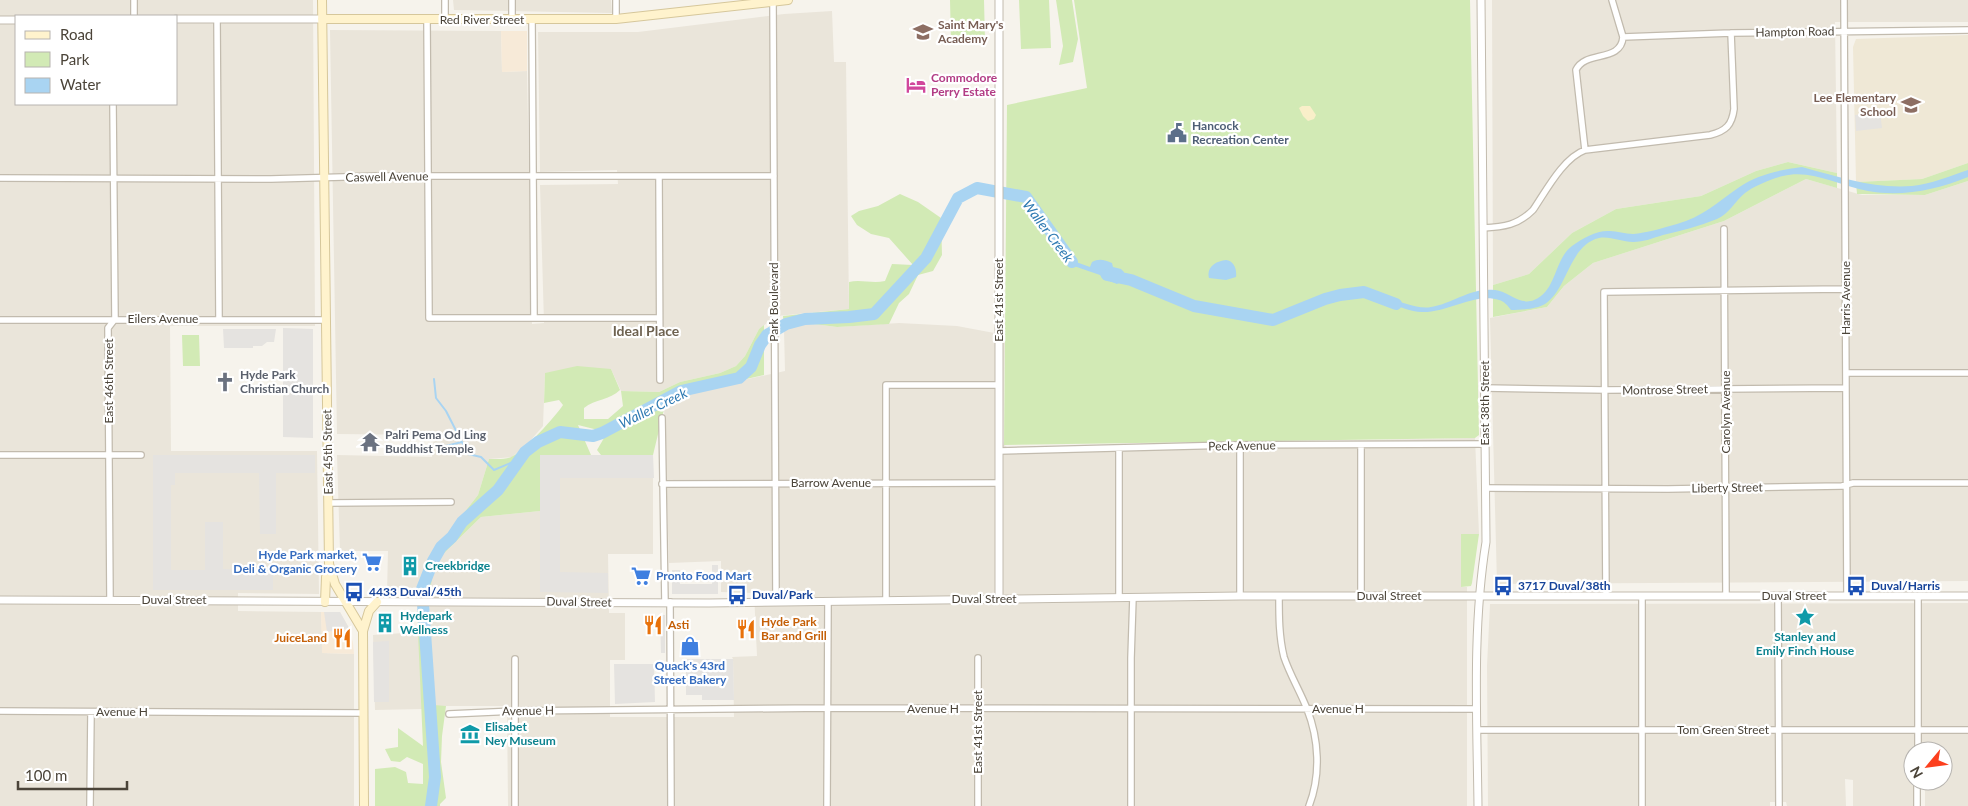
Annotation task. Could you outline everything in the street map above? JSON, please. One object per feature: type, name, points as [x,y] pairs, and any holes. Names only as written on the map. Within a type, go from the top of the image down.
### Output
[{"type":"main road","name":"East 45th Street","points":[[322,0],[330,564],[335,584],[363,631],[364,806]]},
{"type":"main road","name":"Red River Street","points":[[322,19],[616,19],[788,0]]},
{"type":"main road","points":[[325,602],[326,576],[330,564]]},
{"type":"main road","points":[[363,631],[368,611],[377,602]]},
{"type":"street","points":[[134,0],[134,15]]},
{"type":"street","points":[[445,20],[446,0]]},
{"type":"street","points":[[512,0],[512,20]]},
{"type":"street","points":[[616,0],[616,19]]},
{"type":"street","name":"East 41st Street","points":[[999,0],[999,599]]},
{"type":"street","name":"East 38th Street","points":[[1478,806],[1477,709],[1480,596],[1486,542],[1482,0]]},
{"type":"street","points":[[1585,150],[1576,70],[1586,59],[1617,50],[1623,43],[1612,0]]},
{"type":"street","name":"Harris Avenue","points":[[1844,0],[1847,596]]},
{"type":"street","name":"Park Boulevard","points":[[773,2],[776,602]]},
{"type":"street","points":[[217,19],[219,319]]},
{"type":"street","name":"Red River Street","points":[[178,20],[322,19]]},
{"type":"street","points":[[0,20],[15,20]]},
{"type":"street","points":[[428,20],[429,318],[659,318]]},
{"type":"street","points":[[532,20],[534,318]]},
{"type":"street","name":"Hampton Road","points":[[1623,37],[1731,33],[1968,30]]},
{"type":"street","points":[[1483,228],[1511,225],[1526,216],[1533,210],[1567,161],[1572,156],[1585,150],[1710,135],[1719,133],[1729,126],[1734,109],[1731,33]]},
{"type":"street","name":"East 46th Street","points":[[110,600],[108,328],[115,319],[113,105]]},
{"type":"street","name":"Caswell Avenue","points":[[0,178],[114,180],[325,179],[428,176],[774,176]]},
{"type":"street","points":[[659,176],[660,380]]},
{"type":"street","name":"Carolyn Avenue","points":[[1724,229],[1726,596]]},
{"type":"street","points":[[1606,596],[1604,292],[1845,289]]},
{"type":"street","name":"Eilers Avenue","points":[[0,320],[326,320]]},
{"type":"street","points":[[1846,374],[1968,374]]},
{"type":"street","points":[[886,600],[886,385],[999,385]]},
{"type":"street","name":"Montrose Street","points":[[1485,388],[1606,390],[1846,388]]},
{"type":"street","points":[[662,418],[662,484],[671,710],[671,806]]},
{"type":"street","points":[[1361,444],[1361,596]]},
{"type":"street","name":"Peck Avenue","points":[[999,451],[1361,444],[1485,444]]},
{"type":"street","points":[[1240,446],[1240,596]]},
{"type":"street","points":[[1119,448],[1119,598]]},
{"type":"street","points":[[0,454],[141,455]]},
{"type":"street","name":"Barrow Avenue","points":[[662,484],[999,483]]},
{"type":"street","name":"Liberty Street","points":[[1486,488],[1725,488],[1846,485],[1853,483],[1968,483]]},
{"type":"street","points":[[329,503],[451,502]]},
{"type":"street","name":"Duval Street","points":[[0,600],[776,602],[1240,596],[1968,596]]},
{"type":"street","points":[[1279,596],[1280,632],[1284,656],[1307,709],[1314,733],[1317,759],[1316,786],[1309,806]]},
{"type":"street","points":[[1642,596],[1642,806]]},
{"type":"street","points":[[1778,596],[1779,806]]},
{"type":"street","points":[[1918,596],[1918,741]]},
{"type":"street","points":[[1131,806],[1133,598]]},
{"type":"street","points":[[827,806],[828,601]]},
{"type":"street","name":"East 41st Street","points":[[978,658],[978,806]]},
{"type":"street","points":[[515,659],[515,806]]},
{"type":"street","name":"Avenue H","points":[[448,714],[515,711],[827,708],[978,710],[1477,709]]},
{"type":"street","name":"Avenue H","points":[[0,712],[364,713]]},
{"type":"street","points":[[90,806],[91,712]]},
{"type":"street","name":"Tom Green Street","points":[[1477,730],[1968,730]]},
{"type":"street","points":[[1917,791],[1917,806]]},
{"type":"shaded area","points":[[0,0],[313,0],[315,326],[170,326],[171,451],[317,451],[319,594],[238,593],[238,611],[321,612],[323,653],[354,654],[354,806],[0,806]]},
{"type":"shaded area","points":[[453,0],[611,0],[612,13],[454,10]]},
{"type":"shaded area","points":[[1492,0],[1968,0],[1968,22],[1835,22],[1837,173],[1788,162],[1756,171],[1701,196],[1616,209],[1572,233],[1529,274],[1493,285]]},
{"type":"shaded area","points":[[832,11],[834,62],[846,62],[849,309],[777,316],[759,329],[745,356],[736,366],[720,373],[680,382],[659,392],[621,391],[611,369],[545,373],[543,426],[512,457],[489,459],[478,495],[434,551],[416,593],[387,593],[388,551],[340,551],[337,455],[432,457],[434,435],[337,434],[330,30],[501,31],[502,72],[527,71],[532,324],[544,323],[540,185],[618,184],[617,170],[540,172],[538,32],[638,32],[784,14]]},
{"type":"shaded area","points":[[501,31],[527,31],[527,71],[502,72]]},
{"type":"shaded area","name":"Lee Elementary School","points":[[1968,35],[1968,163],[1922,179],[1856,182],[1853,47],[1856,39]]},
{"type":"shaded area","points":[[1880,112],[1882,128],[1856,131],[1855,115]]},
{"type":"shaded area","points":[[1806,179],[1862,195],[1925,195],[1968,181],[1968,581],[1497,584],[1490,318],[1547,307],[1564,286],[1593,263],[1724,221]]},
{"type":"shaded area","points":[[806,323],[837,327],[899,323],[957,326],[1005,335],[1003,441],[1007,447],[1475,438],[1479,534],[1461,534],[1461,587],[1467,587],[1467,806],[508,806],[507,706],[434,706],[429,617],[430,580],[434,563],[481,517],[540,511],[540,455],[653,455],[653,554],[608,554],[609,613],[625,613],[625,660],[610,660],[610,717],[734,717],[732,657],[757,656],[754,593],[721,592],[721,561],[669,563],[664,405],[688,392],[785,371],[784,330]]},
{"type":"shaded area","points":[[283,328],[313,329],[313,438],[283,437]]},
{"type":"shaded area","points":[[223,329],[276,329],[274,342],[267,342],[262,346],[253,346],[253,348],[224,348]]},
{"type":"shaded area","points":[[153,455],[315,455],[315,473],[276,473],[276,534],[260,534],[259,473],[175,473],[175,485],[171,485],[171,570],[205,570],[205,522],[223,522],[223,569],[273,570],[273,590],[153,590]]},
{"type":"shaded area","points":[[540,455],[653,455],[654,478],[560,478],[560,572],[608,573],[608,593],[540,592]]},
{"type":"shaded area","points":[[712,565],[718,565],[718,594],[672,594],[672,570],[680,570],[680,584],[712,584]]},
{"type":"shaded area","points":[[1968,603],[1968,806],[1925,806],[1925,791],[1953,791],[1953,741],[1903,741],[1903,791],[1913,791],[1913,806],[1853,806],[1853,780],[1845,779],[1846,806],[1787,806],[1786,802],[1770,802],[1770,806],[1488,806],[1487,666],[1490,604]]},
{"type":"shaded area","points":[[321,612],[340,612],[349,628],[354,654],[322,653]]},
{"type":"shaded area","points":[[324,612],[340,612],[349,628],[327,632]]},
{"type":"shaded area","points":[[660,615],[665,615],[665,653],[661,653]]},
{"type":"shaded area","points":[[419,632],[422,709],[375,710],[373,635]]},
{"type":"shaded area","points":[[389,641],[389,702],[374,702],[373,642]]},
{"type":"shaded area","points":[[686,659],[733,659],[734,700],[702,700],[702,695],[686,695]]},
{"type":"shaded area","points":[[614,664],[654,664],[655,702],[615,704]]},
{"type":"green space","points":[[950,0],[984,0],[985,41],[951,42]]},
{"type":"green space","points":[[1019,0],[1049,0],[1051,48],[1021,49]]},
{"type":"green space","points":[[1056,0],[1072,0],[1078,39],[1073,62],[1059,65],[1063,46]]},
{"type":"green space","points":[[1074,0],[1470,0],[1479,435],[1475,438],[1004,445],[1007,105],[1087,88]]},
{"type":"green space","points":[[1788,162],[1837,173],[1837,188],[1806,179],[1724,221],[1593,263],[1564,286],[1547,307],[1493,317],[1493,285],[1529,274],[1572,233],[1616,209],[1701,196],[1756,171]]},
{"type":"green space","points":[[1968,163],[1968,181],[1925,195],[1857,194],[1856,182],[1922,179]]},
{"type":"green space","points":[[900,194],[918,202],[941,218],[942,255],[933,271],[918,275],[909,294],[899,303],[889,324],[837,327],[806,323],[784,330],[783,316],[849,309],[849,282],[885,281],[892,264],[913,265],[889,238],[871,234],[857,225],[851,216],[859,211],[878,206]]},
{"type":"green space","points":[[764,325],[764,375],[688,392],[665,405],[653,455],[601,455],[597,450],[604,438],[604,430],[578,425],[591,455],[540,455],[540,511],[481,517],[434,563],[430,593],[416,593],[434,551],[478,495],[489,459],[508,458],[519,452],[540,433],[563,405],[559,400],[544,403],[545,373],[577,366],[611,369],[620,390],[612,396],[584,408],[584,419],[608,419],[623,406],[621,391],[659,392],[680,382],[720,373],[736,366],[745,356],[759,329]]},
{"type":"green space","points":[[182,335],[199,335],[200,366],[183,366]]},
{"type":"green space","points":[[1461,534],[1479,534],[1471,586],[1461,587]]},
{"type":"green space","points":[[417,611],[429,612],[434,705],[446,706],[441,762],[446,798],[440,806],[375,806],[375,769],[395,767],[406,772],[408,783],[423,784],[423,764],[407,757],[400,762],[391,761],[385,749],[398,747],[398,728],[423,746]]},
{"type":"sand","points":[[1310,106],[1316,115],[1314,119],[1308,121],[1303,116],[1299,108]]},
{"type":"water","points":[[1802,167],[1884,186],[1919,185],[1968,170],[1968,177],[1931,189],[1906,193],[1881,193],[1857,189],[1815,176],[1794,174],[1783,176],[1748,191],[1721,217],[1704,224],[1648,240],[1629,242],[1612,238],[1599,238],[1589,242],[1575,258],[1553,297],[1538,307],[1511,310],[1501,301],[1490,298],[1418,312],[1388,303],[1376,302],[1380,296],[1383,296],[1426,308],[1470,293],[1486,290],[1500,291],[1519,300],[1534,300],[1547,290],[1566,252],[1585,237],[1605,231],[1638,233],[1677,224],[1702,213],[1753,179],[1777,171]]},
{"type":"water","points":[[1061,249],[1068,252],[1076,262],[1090,267],[1092,262],[1097,260],[1112,263],[1113,267],[1124,272],[1122,281],[1117,284],[1102,278],[1100,275],[1068,264],[1059,253]]},
{"type":"water","points":[[1226,260],[1234,266],[1236,277],[1226,280],[1209,278],[1210,268]]},
{"type":"water","points":[[1359,290],[1378,295],[1375,299],[1360,296],[1337,300],[1334,298],[1339,293]]},
{"type":"waterway","name":"Waller Creek","points":[[431,806],[435,777],[422,589],[433,561],[441,547],[452,537],[462,522],[498,490],[525,452],[538,442],[560,432],[593,436],[681,391],[739,378],[751,367],[760,345],[767,335],[786,324],[805,319],[874,314],[926,258],[958,198],[977,188],[1026,197],[1072,262]]},
{"type":"waterway","name":"Waller Creek","points":[[1107,275],[1131,280],[1194,306],[1273,320],[1340,295],[1364,292],[1396,304]]},
{"type":"waterway","points":[[434,379],[436,398],[446,411],[468,454],[481,457],[494,470],[520,459]]},
{"type":"waterway","points":[[438,445],[446,446],[462,442]]},
{"type":"place","name":"Saint Mary's Academy","points":[[923,32]]},
{"type":"place","name":"Commodore Perry Estate","points":[[916,85]]},
{"type":"place","name":"Lee Elementary School","points":[[1911,105]]},
{"type":"place","name":"Hancock Recreation Center","points":[[1177,133]]},
{"type":"place","name":"Hyde Park Christian Church","points":[[225,382]]},
{"type":"place","name":"Palri Pema Od Ling Buddhist Temple","points":[[370,442]]},
{"type":"place","name":"Hyde Park market, Deli & Organic Grocery","points":[[372,562]]},
{"type":"place","name":"Creekbridge","points":[[410,566]]},
{"type":"place","name":"Pronto Food Mart","points":[[641,576]]},
{"type":"place","name":"3717 Duval/38th","points":[[1503,586]]},
{"type":"place","name":"Duval/Harris","points":[[1856,586]]},
{"type":"place","name":"4433 Duval/45th","points":[[354,592]]},
{"type":"place","name":"Duval/Park","points":[[737,595]]},
{"type":"place","name":"Stanley and Emily Finch House","points":[[1805,617]]},
{"type":"place","name":"Hydepark Wellness","points":[[385,623]]},
{"type":"place","name":"Asti","points":[[653,625]]},
{"type":"place","name":"Hyde Park Bar and Grill","points":[[746,629]]},
{"type":"place","name":"JuiceLand","points":[[342,638]]},
{"type":"place","name":"Quack's 43rd Street Bakery","points":[[690,646]]},
{"type":"place","name":"Elisabet Ney Museum","points":[[470,734]]},
{"type":"district","name":"Ideal Place","points":[[646,331]]}]
